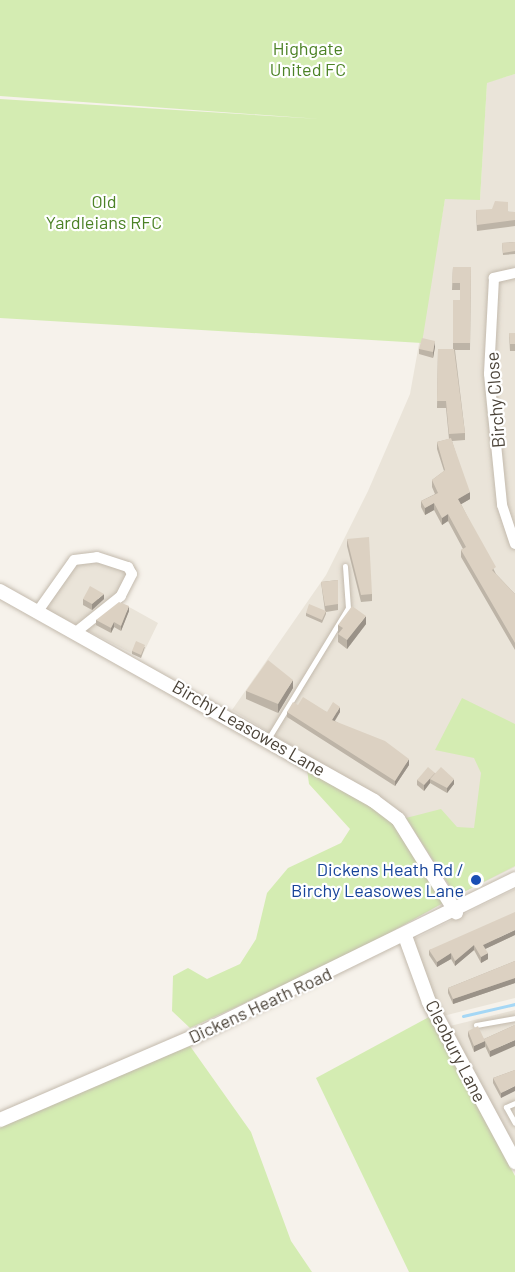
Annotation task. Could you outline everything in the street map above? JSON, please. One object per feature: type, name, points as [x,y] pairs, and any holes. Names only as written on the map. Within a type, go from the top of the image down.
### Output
[{"type":"street","name":"Birchy Close","points":[[515,273],[494,278],[489,374],[502,505],[515,544]]},
{"type":"street","points":[[38,611],[74,560],[97,557],[128,567],[132,574],[121,596],[76,632]]},
{"type":"street","name":"Birchy Leasowes Lane","points":[[0,591],[268,739],[398,819],[456,912]]},
{"type":"street","name":"Dickens Heath Road","points":[[0,1120],[405,936],[456,912],[515,879]]},
{"type":"street","name":"Cleobury Lane","points":[[405,936],[429,1002],[515,1162]]},
{"type":"lane","points":[[268,739],[348,608],[345,566]]},
{"type":"lane","points":[[476,1025],[515,1018]]},
{"type":"lane","points":[[515,1103],[506,1107],[515,1123]]},
{"type":"shaded area","points":[[515,74],[515,867],[456,896],[396,808],[232,710],[326,575],[368,491],[410,394],[445,199],[480,199],[487,82]]},
{"type":"shaded area","points":[[96,553],[136,568],[122,603],[158,623],[141,658],[39,606],[73,555]]},
{"type":"shaded area","points":[[515,889],[515,998],[443,1016],[417,963],[414,939]]},
{"type":"shaded area","points":[[515,1010],[515,1148],[450,1026]]},
{"type":"green space","points":[[0,0],[515,0],[515,74],[487,83],[480,200],[445,199],[422,343],[0,318],[0,99],[320,119],[0,96]]},
{"type":"green space","points":[[462,698],[515,724],[515,866],[456,896],[406,818],[441,809],[457,827],[474,828],[481,773],[474,758],[435,750]]},
{"type":"green space","points":[[307,769],[389,817],[445,902],[348,956],[190,1028],[172,1011],[173,976],[188,968],[207,979],[240,964],[256,939],[267,893],[288,868],[341,843],[350,829],[309,784]]},
{"type":"green space","points":[[429,1017],[515,1176],[515,1272],[409,1272],[316,1078]]},
{"type":"green space","points":[[190,1046],[251,1132],[291,1241],[312,1272],[0,1272],[0,1125]]},
{"type":"building","points":[[495,201],[508,202],[508,212],[515,212],[515,220],[477,225],[476,210],[492,209]]},
{"type":"building","points":[[515,242],[515,251],[503,253],[502,243]]},
{"type":"building","points":[[453,267],[471,267],[470,343],[453,343],[453,300],[460,300],[460,283],[452,283]]},
{"type":"building","points":[[509,333],[515,333],[515,344],[510,344]]},
{"type":"building","points":[[422,338],[435,341],[433,352],[419,349]]},
{"type":"building","points":[[438,349],[454,349],[465,433],[449,434],[446,401],[437,401]]},
{"type":"building","points":[[451,438],[470,492],[458,499],[496,567],[492,570],[515,594],[515,643],[461,550],[466,547],[448,514],[442,518],[434,503],[425,508],[421,501],[438,493],[432,480],[445,470],[437,442]]},
{"type":"building","points":[[369,537],[372,594],[361,595],[347,539]]},
{"type":"building","points":[[338,580],[338,604],[325,606],[321,582]]},
{"type":"building","points":[[90,586],[104,594],[92,604],[83,599]]},
{"type":"building","points":[[119,602],[129,606],[121,626],[114,622],[111,628],[96,620]]},
{"type":"building","points":[[309,604],[326,611],[322,620],[306,613]]},
{"type":"building","points":[[352,606],[366,616],[347,640],[338,634],[343,628],[338,625]]},
{"type":"building","points":[[136,641],[145,645],[141,655],[132,651]]},
{"type":"building","points":[[268,660],[293,680],[278,704],[246,691]]},
{"type":"building","points":[[303,697],[327,712],[333,702],[340,707],[332,720],[385,741],[409,759],[395,781],[287,712],[293,702],[298,705]]},
{"type":"building","points":[[428,767],[435,773],[424,785],[417,780]]},
{"type":"building","points":[[441,767],[454,779],[447,788],[430,779]]},
{"type":"building","points":[[515,912],[515,930],[483,945],[488,953],[481,957],[474,945],[455,961],[451,953],[437,962],[429,950]]},
{"type":"building","points":[[515,961],[515,978],[453,999],[448,988]]},
{"type":"building","points":[[515,1025],[515,1040],[490,1051],[484,1039]]},
{"type":"building","points":[[478,1026],[485,1041],[474,1046],[468,1031]]},
{"type":"building","points":[[515,1070],[515,1086],[501,1093],[493,1078]]},
{"type":"waterway","points":[[463,1016],[515,1004]]},
{"type":"place","name":"Dickens Heath Rd / Birchy Leasowes Lane","points":[[476,880]]},
{"type":"park label","name":"Highgate United FC","points":[[308,59]]},
{"type":"park label","name":"Old Yardleians RFC","points":[[104,212]]}]
